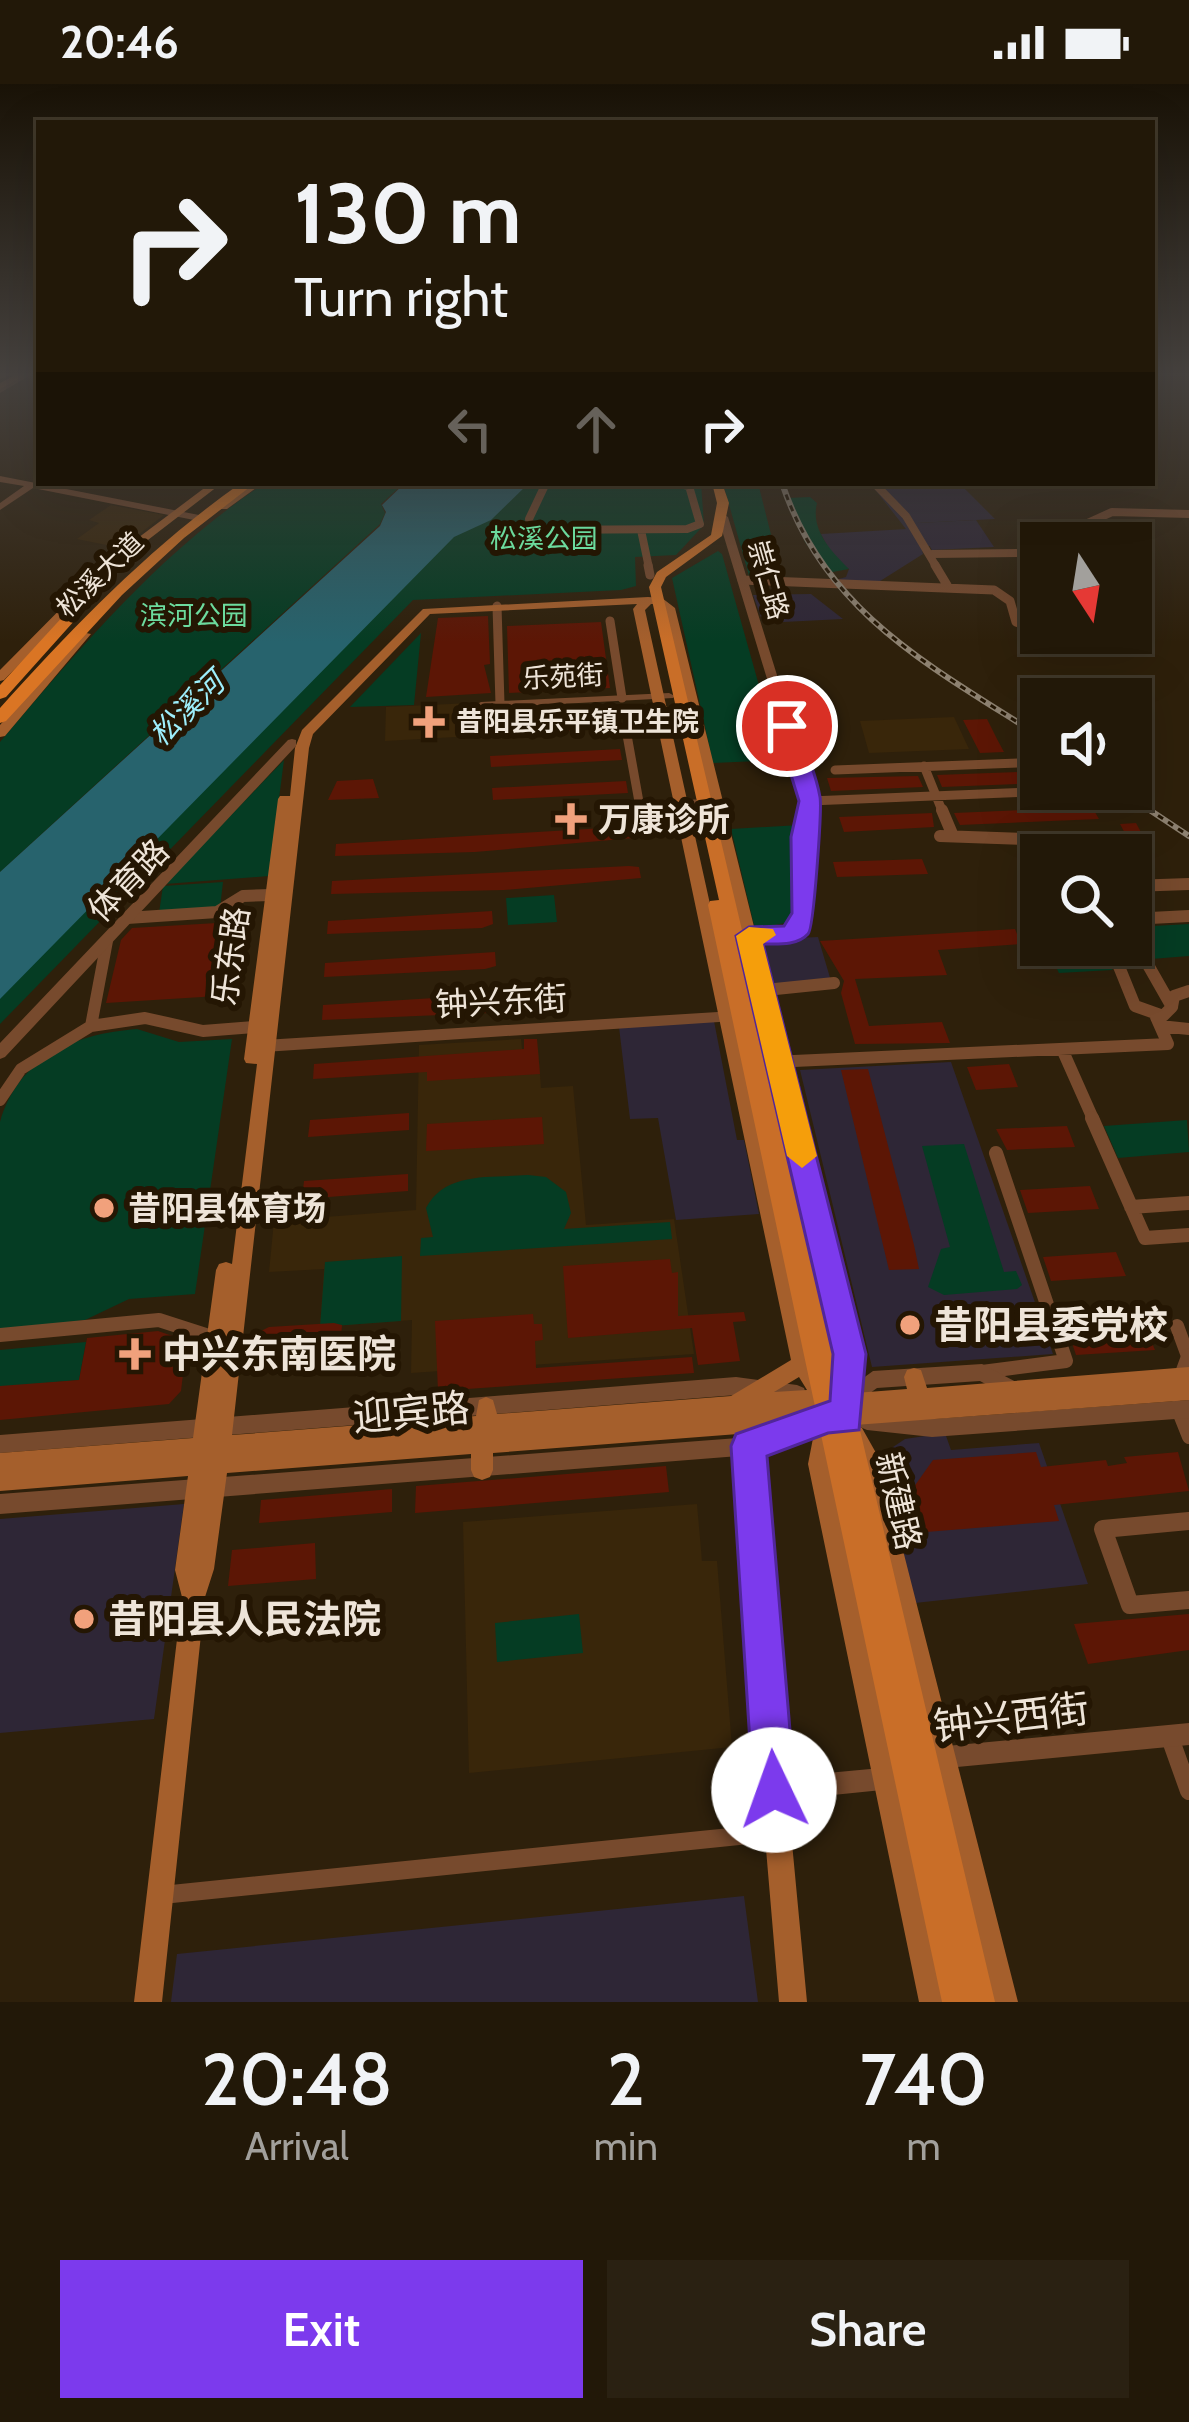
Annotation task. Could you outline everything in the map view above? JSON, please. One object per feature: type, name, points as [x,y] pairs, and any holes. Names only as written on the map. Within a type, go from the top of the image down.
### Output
[{"type":"highway","name":"松溪大道","points":[[0,694],[71,614],[227,486]]},
{"type":"highway","name":"松溪大道","points":[[2,714],[97,606],[187,515],[248,486]]},
{"type":"main road","points":[[0,677],[85,588],[187,515],[214,486]]},
{"type":"main road","points":[[0,733],[142,575],[250,486]]},
{"type":"main road","points":[[712,486],[709,532],[702,542],[650,575],[664,696],[734,1017],[802,1364],[869,1460],[915,1767],[957,2002]]},
{"type":"main road","points":[[713,486],[723,517],[710,545],[656,580],[653,598],[736,936],[734,1017],[835,1409]]},
{"type":"main road","points":[[292,743],[421,608],[653,598]]},
{"type":"main road","name":"乐东路","points":[[148,2002],[193,1597],[186,1570],[209,1457],[307,733],[427,610],[653,598]]},
{"type":"main road","name":"乐东路","points":[[209,1457],[254,1027],[292,743]]},
{"type":"main road","points":[[688,804],[756,991],[773,1064],[835,1409],[819,1464],[915,1767],[980,2002]]},
{"type":"main road","points":[[743,1425],[763,1388],[802,1364]]},
{"type":"main road","points":[[835,1409],[1182,1383]]},
{"type":"main road","points":[[835,1409],[917,1387],[1013,1390],[1182,1383]]},
{"type":"main road","name":"迎宾路","points":[[0,1480],[485,1425],[743,1425],[835,1409]]},
{"type":"main road","points":[[482,1469],[485,1425]]},
{"type":"main road","name":"迎宾路","points":[[0,1463],[209,1457]]},
{"type":"main road","points":[[915,1767],[933,2002]]},
{"type":"main road","points":[[915,1767],[1004,2002]]},
{"type":"main road","points":[[774,1790],[793,2002]]},
{"type":"street","points":[[0,479],[36,484]]},
{"type":"street","points":[[0,507],[36,485]]},
{"type":"street","points":[[48,486],[187,515]]},
{"type":"street","points":[[545,486],[529,519],[531,530],[641,530],[700,524],[689,486]]},
{"type":"street","points":[[876,486],[932,554],[947,585]]},
{"type":"street","points":[[932,554],[1022,553],[1112,512],[1189,514]]},
{"type":"street","name":"崇仁路","points":[[723,517],[810,801],[803,837],[803,923],[789,934],[736,936]]},
{"type":"street","points":[[641,530],[650,575]]},
{"type":"street","points":[[742,580],[994,590],[1010,601],[1020,623]]},
{"type":"street","points":[[496,606],[500,704]]},
{"type":"street","points":[[610,621],[622,698]]},
{"type":"street","name":"乐苑街","points":[[482,727],[482,704],[664,696]]},
{"type":"street","points":[[627,736],[644,834]]},
{"type":"street","name":"体育路","points":[[0,1053],[292,743]]},
{"type":"street","points":[[835,770],[1020,763]]},
{"type":"street","points":[[924,766],[946,836],[1020,839]]},
{"type":"street","points":[[810,801],[1020,793]]},
{"type":"street","points":[[640,810],[688,804]]},
{"type":"street","points":[[1152,885],[1189,884]]},
{"type":"street","points":[[128,918],[217,912],[243,896],[272,895]]},
{"type":"street","points":[[1152,918],[1189,916]]},
{"type":"street","points":[[91,1026],[106,941]]},
{"type":"street","points":[[1121,966],[1116,968],[1136,1006],[1158,1021],[1189,1029]]},
{"type":"street","points":[[1148,966],[1172,1007]]},
{"type":"street","points":[[756,991],[835,983]]},
{"type":"street","points":[[1158,1021],[1172,1007],[1174,996],[1189,991]]},
{"type":"street","name":"钟兴东街","points":[[264,1046],[734,1017]]},
{"type":"street","points":[[0,1100],[21,1069],[91,1026],[145,1018],[203,1031],[254,1027]]},
{"type":"street","points":[[773,1064],[1168,1044],[1158,1021]]},
{"type":"street","points":[[1062,1049],[1145,1238],[1189,1235]]},
{"type":"street","points":[[917,1387],[982,1372],[1066,1361],[996,1153]]},
{"type":"street","points":[[1131,1207],[1189,1203]]},
{"type":"street","points":[[0,1335],[159,1320],[218,1339]]},
{"type":"street","points":[[1177,1326],[1189,1437]]},
{"type":"street","points":[[982,1372],[1013,1390]]},
{"type":"street","points":[[0,1504],[209,1457],[763,1388],[835,1409]]},
{"type":"street","points":[[0,1444],[482,1469],[743,1425],[774,1790]]},
{"type":"street","points":[[1189,1521],[1103,1529],[1130,1605],[1189,1600]]},
{"type":"street","points":[[1179,1735],[1189,1791]]},
{"type":"street","name":"钟兴西街","points":[[774,1790],[915,1767],[1179,1735]]},
{"type":"street","points":[[161,1895],[778,1832]]},
{"type":"shaded area","points":[[872,486],[962,486],[995,519],[917,523],[930,546],[921,546],[923,554],[877,583],[835,580],[846,577],[849,569],[835,561],[821,534],[906,529]]},
{"type":"shaded area","points":[[111,505],[164,515],[121,548],[77,539],[99,523],[89,520]]},
{"type":"shaded area","points":[[976,520],[994,547],[932,550],[916,523]]},
{"type":"shaded area","points":[[811,594],[843,619],[763,623],[753,595]]},
{"type":"shaded area","name":"昔阳县乐平镇卫生院","points":[[472,703],[473,736],[385,741],[386,707]]},
{"type":"shaded area","points":[[954,717],[969,749],[869,753],[860,721]]},
{"type":"shaded area","points":[[818,937],[831,981],[768,984],[758,940]]},
{"type":"shaded area","points":[[714,1021],[737,1140],[744,1140],[759,1214],[676,1220],[658,1118],[630,1119],[619,1027]]},
{"type":"shaded area","points":[[521,1039],[522,1049],[538,1048],[541,1088],[573,1086],[586,1225],[674,1219],[694,1354],[411,1373],[412,1320],[320,1327],[324,1269],[269,1272],[274,1221],[416,1210],[419,1045]]},
{"type":"shaded area","points":[[951,1062],[1053,1354],[872,1367],[800,1070]]},
{"type":"shaded area","points":[[945,1433],[951,1450],[1039,1443],[1088,1584],[915,1603],[878,1457],[905,1439]]},
{"type":"shaded area","name":"昔阳县人民法院","points":[[184,1504],[154,1719],[0,1733],[0,1519]]},
{"type":"shaded area","points":[[697,1504],[702,1561],[717,1561],[732,1747],[469,1773],[463,1522]]},
{"type":"shaded area","points":[[744,1896],[758,2002],[171,2002],[177,1954]]},
{"type":"green space","name":"滨河公园","points":[[261,486],[401,486],[381,504],[385,513],[380,524],[0,872],[0,742],[156,570]]},
{"type":"green space","name":"松溪公园","points":[[516,486],[701,486],[704,525],[676,555],[635,557],[636,586],[413,600],[0,1024],[0,991],[443,536]]},
{"type":"green space","points":[[724,486],[759,486],[782,578],[749,576]]},
{"type":"green space","points":[[810,497],[817,503],[817,523],[824,540],[849,569],[827,573],[805,542],[788,498]]},
{"type":"green space","points":[[718,551],[780,760],[713,763],[672,578]]},
{"type":"green space","points":[[421,633],[414,705],[350,707]]},
{"type":"green space","points":[[284,760],[269,876],[165,884]]},
{"type":"green space","points":[[800,825],[790,922],[755,929],[731,829]]},
{"type":"green space","points":[[223,882],[220,908],[159,913],[163,886]]},
{"type":"green space","points":[[554,895],[557,922],[508,925],[506,898]]},
{"type":"green space","points":[[1189,924],[1189,956],[1152,959],[1152,926]]},
{"type":"green space","points":[[1056,966],[1113,966],[1112,970],[1059,973]]},
{"type":"green space","name":"昔阳县体育场","points":[[137,1029],[179,1042],[232,1039],[195,1294],[129,1299],[85,1320],[0,1330],[0,1122],[9,1100],[35,1065],[52,1053],[92,1036]]},
{"type":"green space","points":[[1187,1120],[1189,1152],[1118,1158],[1104,1126]]},
{"type":"green space","points":[[964,1144],[1004,1272],[1016,1271],[1022,1285],[1017,1289],[944,1295],[928,1287],[941,1249],[950,1247],[922,1146]]},
{"type":"green space","points":[[546,1177],[566,1192],[571,1213],[564,1229],[670,1222],[672,1239],[420,1256],[421,1238],[433,1237],[426,1208],[434,1196],[470,1179]]},
{"type":"green space","points":[[402,1256],[401,1321],[320,1327],[325,1262]]},
{"type":"green space","points":[[86,1342],[79,1380],[0,1387],[0,1350]]},
{"type":"green space","points":[[579,1614],[583,1653],[497,1662],[495,1623]]},
{"type":"water","name":"松溪河","points":[[402,486],[526,486],[491,520],[454,537],[0,999],[0,872],[380,526],[386,512],[382,505]]},
{"type":"building","points":[[488,616],[490,664],[484,665],[491,693],[426,697],[438,618]]},
{"type":"building","points":[[601,622],[610,688],[509,693],[507,626]]},
{"type":"building","points":[[620,717],[622,727],[613,729],[493,733],[493,722]]},
{"type":"building","points":[[987,719],[1004,752],[980,753],[963,720]]},
{"type":"building","points":[[620,749],[622,760],[491,767],[490,756]]},
{"type":"building","points":[[1020,772],[1020,784],[942,787],[937,775]]},
{"type":"building","points":[[918,776],[923,787],[831,791],[827,778]]},
{"type":"building","points":[[373,779],[379,798],[328,800],[337,781]]},
{"type":"building","points":[[626,781],[628,793],[493,800],[492,788]]},
{"type":"building","points":[[1094,810],[1099,819],[960,825],[954,813]]},
{"type":"building","points":[[932,813],[934,827],[844,832],[839,817]]},
{"type":"building","points":[[1136,823],[1142,834],[1125,834],[1120,824]]},
{"type":"building","points":[[632,828],[634,838],[475,852],[335,856],[336,844]]},
{"type":"building","points":[[922,859],[928,874],[837,877],[833,862]]},
{"type":"building","points":[[639,867],[641,878],[504,890],[331,894],[332,881]]},
{"type":"building","points":[[492,911],[493,924],[482,928],[327,934],[328,921]]},
{"type":"building","points":[[217,923],[216,928],[229,927],[218,996],[106,1003],[121,940],[132,928]]},
{"type":"building","points":[[1015,929],[1020,944],[938,950],[947,975],[855,979],[869,1026],[942,1022],[950,1043],[855,1044],[841,993],[844,981],[820,941]]},
{"type":"building","points":[[495,952],[496,966],[485,969],[324,977],[325,963]]},
{"type":"building","points":[[498,994],[499,1009],[488,1013],[322,1020],[323,1005]]},
{"type":"building","points":[[524,1039],[537,1039],[540,1074],[427,1081],[427,1072],[313,1079],[314,1064],[524,1049]]},
{"type":"building","points":[[1009,1064],[1018,1087],[976,1090],[967,1067]]},
{"type":"building","points":[[868,1069],[919,1269],[889,1270],[841,1070]]},
{"type":"building","points":[[409,1113],[409,1130],[308,1137],[310,1120]]},
{"type":"building","points":[[542,1117],[544,1144],[426,1151],[427,1124]]},
{"type":"building","points":[[1067,1126],[1075,1147],[1007,1150],[996,1129]]},
{"type":"building","points":[[408,1174],[408,1191],[302,1199],[304,1181]]},
{"type":"building","points":[[1090,1186],[1099,1209],[1028,1213],[1020,1190]]},
{"type":"building","points":[[1116,1252],[1126,1276],[1051,1281],[1043,1257]]},
{"type":"building","points":[[670,1259],[672,1273],[678,1272],[678,1316],[744,1312],[746,1321],[733,1322],[740,1361],[698,1365],[692,1328],[568,1338],[563,1266]]},
{"type":"building","points":[[533,1314],[534,1324],[542,1324],[543,1340],[535,1341],[536,1368],[692,1357],[694,1373],[438,1391],[435,1321]]},
{"type":"building","points":[[1144,1323],[1155,1350],[1076,1355],[1067,1328]]},
{"type":"building","points":[[342,1325],[340,1348],[258,1354],[261,1331],[269,1327]]},
{"type":"building","name":"中兴东南医院","points":[[158,1331],[187,1341],[181,1391],[169,1404],[0,1420],[0,1386],[79,1380],[87,1338]]},
{"type":"building","points":[[1036,1452],[1041,1467],[1106,1460],[1108,1466],[1127,1463],[1124,1457],[1178,1452],[1189,1491],[1054,1505],[1059,1521],[914,1533],[906,1498],[933,1460]]},
{"type":"building","points":[[666,1466],[669,1492],[415,1513],[416,1486]]},
{"type":"building","points":[[392,1489],[392,1512],[259,1523],[261,1500]]},
{"type":"building","points":[[315,1543],[316,1579],[228,1586],[232,1550]]},
{"type":"building","points":[[1189,1614],[1189,1650],[1088,1664],[1074,1624]]},
{"type":"railway","points":[[783,486],[825,568],[854,602],[922,660],[1020,724]]},
{"type":"railway","points":[[1150,810],[1189,836]]},
{"type":"slow traffic","points":[[764,935],[749,936],[802,1156]]},
{"type":"place","name":"昔阳县乐平镇卫生院","points":[[429,722]]},
{"type":"place","name":"万康诊所","points":[[571,819]]},
{"type":"place","name":"昔阳县体育场","points":[[104,1208]]},
{"type":"place","name":"昔阳县委党校","points":[[910,1325]]},
{"type":"place","name":"中兴东南医院","points":[[135,1354]]},
{"type":"place","name":"昔阳县人民法院","points":[[84,1619]]},
{"type":"route","points":[[774,1790],[748,1446],[828,1417],[847,1418],[843,1404],[850,1354],[749,936],[789,934],[800,928],[805,913],[803,837],[810,820],[810,801],[787,726]]}]
